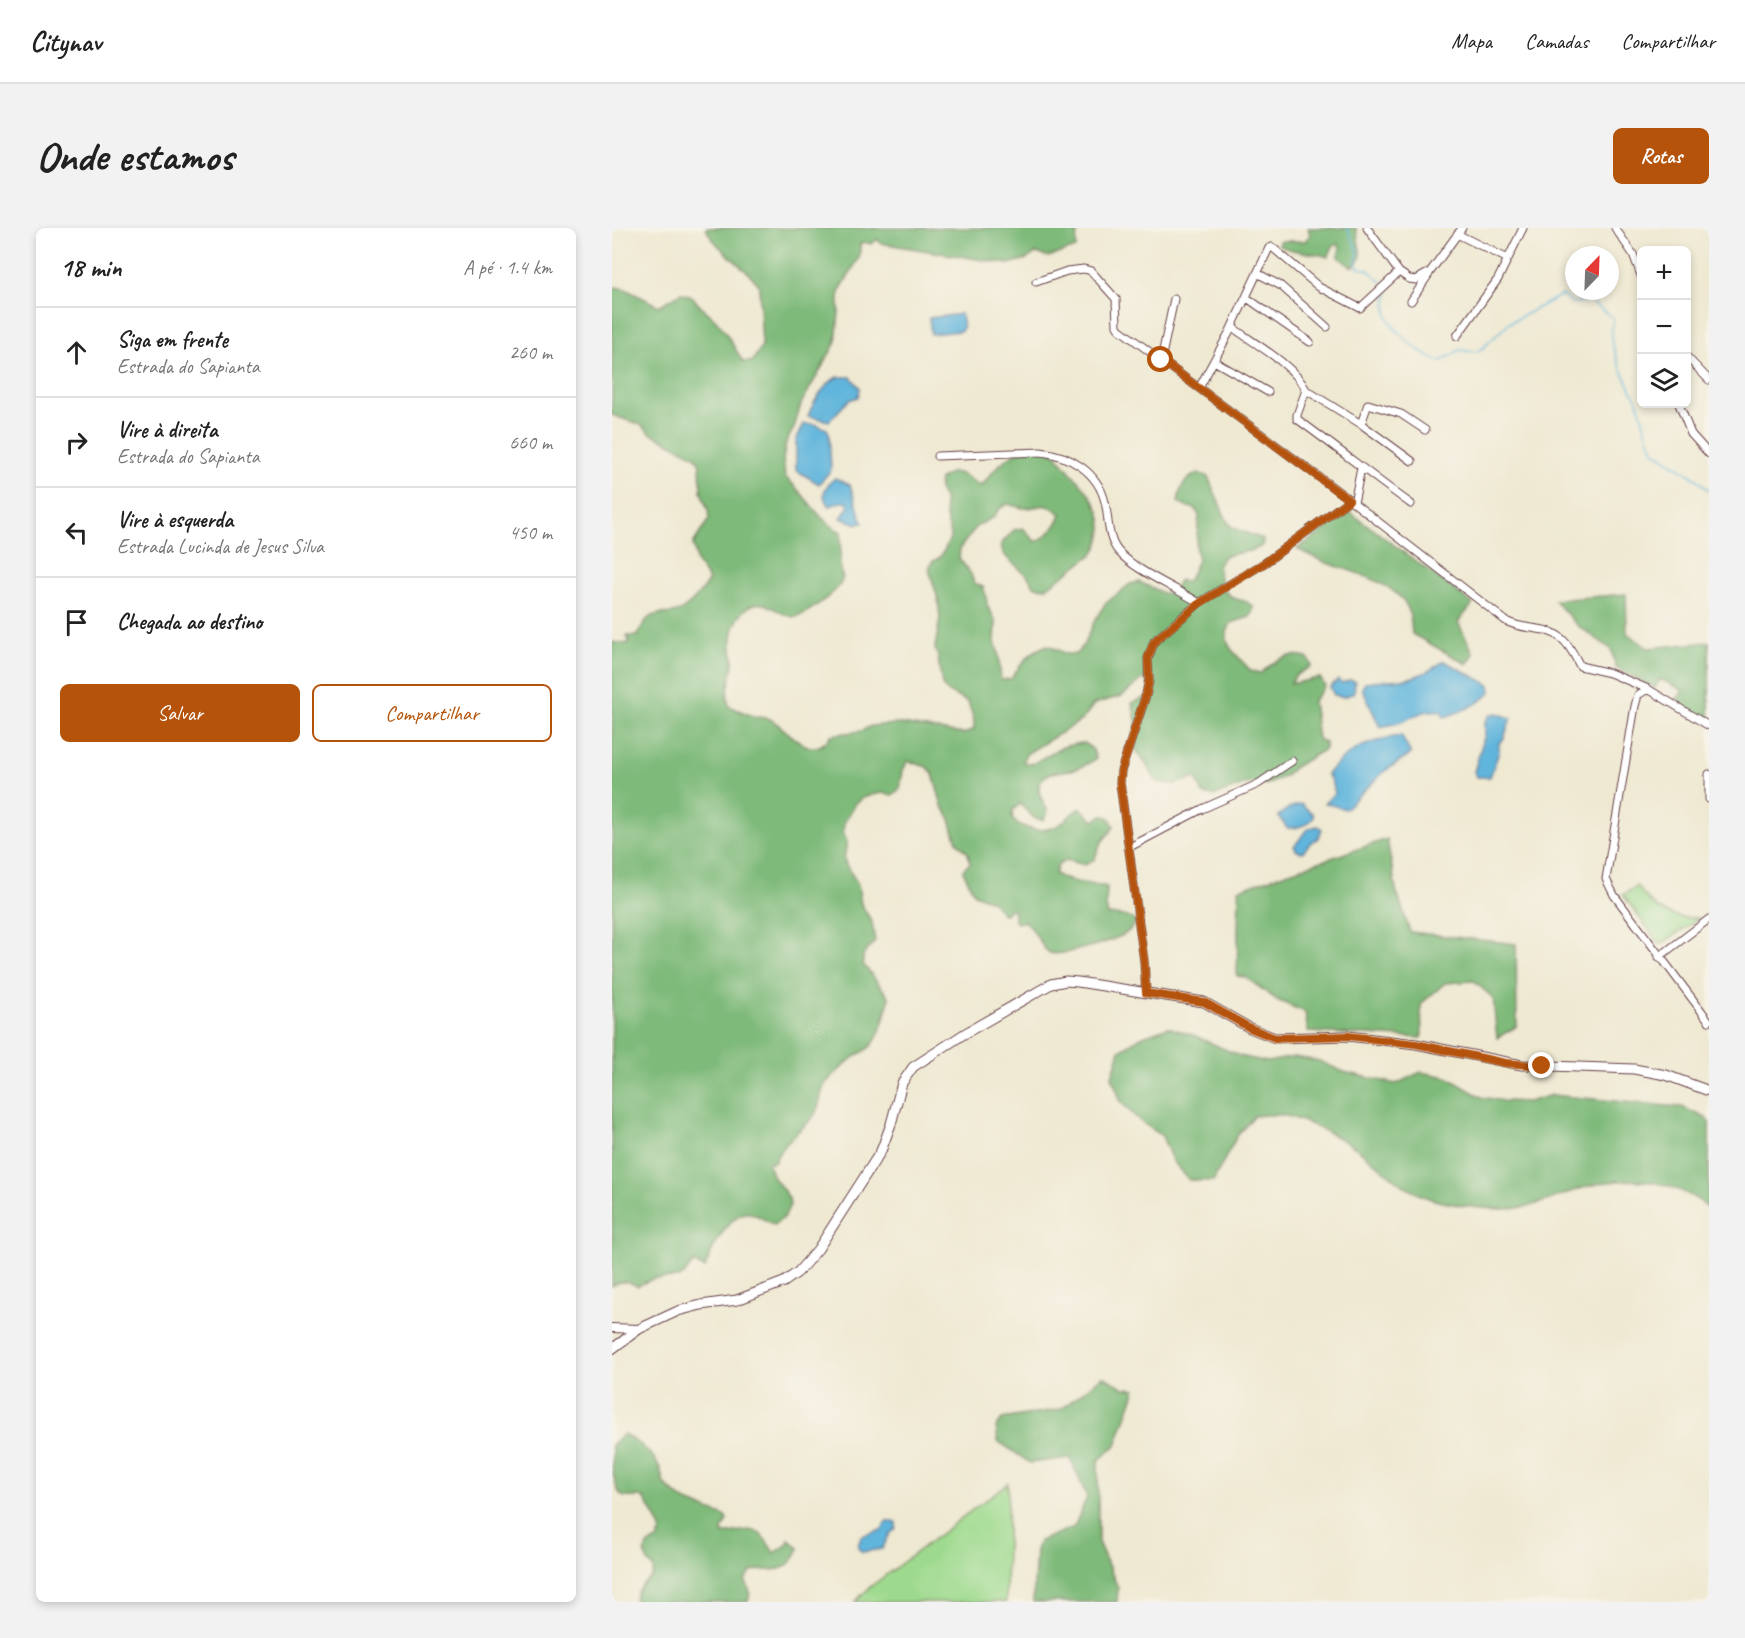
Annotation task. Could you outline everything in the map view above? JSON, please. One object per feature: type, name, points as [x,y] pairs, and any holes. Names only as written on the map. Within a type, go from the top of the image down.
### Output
[{"type":"main road","points":[[612,1349],[639,1329],[678,1311],[737,1300],[784,1281],[801,1268],[818,1249],[880,1151],[891,1124],[902,1083],[913,1067],[964,1034],[1051,984],[1066,981],[1078,982],[1204,1002],[1250,1028],[1275,1038],[1348,1036],[1416,1044],[1522,1065],[1634,1069],[1666,1076],[1709,1091]]},
{"type":"street","points":[[1367,228],[1399,272],[1409,279],[1416,280],[1423,277],[1433,267]]},
{"type":"street","points":[[1457,336],[1498,279],[1523,228]]},
{"type":"street","points":[[1615,228],[1633,254],[1637,266]]},
{"type":"street","points":[[1411,301],[1460,231],[1508,259]]},
{"type":"street","points":[[1199,388],[1247,298],[1269,248],[1272,247],[1318,287],[1359,308],[1399,272]]},
{"type":"street","points":[[1036,282],[1067,271],[1084,269],[1091,271],[1116,299],[1118,327],[1352,502],[1506,621],[1522,628],[1554,633],[1566,643],[1580,666],[1610,673],[1647,689],[1709,726]]},
{"type":"street","points":[[1257,273],[1281,286],[1327,327]]},
{"type":"street","points":[[1247,298],[1310,342]]},
{"type":"street","points":[[1161,360],[1174,299]]},
{"type":"street","points":[[1232,327],[1294,374],[1306,390],[1361,424],[1412,460]]},
{"type":"street","points":[[1214,361],[1268,392]]},
{"type":"street","points":[[1691,361],[1709,380]]},
{"type":"street","points":[[1306,390],[1296,415],[1297,419],[1334,444],[1361,468],[1411,504]]},
{"type":"street","points":[[1361,424],[1368,404],[1401,414],[1425,430]]},
{"type":"street","points":[[1681,408],[1691,434],[1709,454]]},
{"type":"street","points":[[938,456],[1041,452],[1055,453],[1072,460],[1095,480],[1102,494],[1112,540],[1120,553],[1200,603]]},
{"type":"street","points":[[1146,993],[1144,961],[1120,783],[1121,771],[1146,695],[1149,680],[1148,658],[1151,649],[1158,638],[1200,603],[1266,562],[1352,502],[1361,468]]},
{"type":"street","points":[[1647,689],[1638,694],[1635,706],[1606,879],[1614,896],[1709,1021]]},
{"type":"street","points":[[1128,848],[1202,809],[1258,784],[1292,761]]},
{"type":"street","points":[[1709,774],[1709,799]]},
{"type":"street","points":[[1659,957],[1709,919]]},
{"type":"street","points":[[612,1328],[639,1329]]},
{"type":"green space","points":[[706,228],[1077,228],[1076,248],[1048,257],[1036,253],[1027,259],[1008,264],[880,243],[878,239],[871,244],[864,242],[860,244],[860,256],[839,292],[836,342],[801,404],[794,428],[786,442],[783,460],[785,477],[832,527],[841,532],[840,569],[843,578],[831,594],[798,616],[790,616],[764,604],[752,605],[742,613],[735,625],[732,637],[733,666],[728,688],[729,706],[756,717],[770,719],[801,743],[816,747],[824,744],[831,735],[861,731],[871,726],[902,724],[964,734],[974,729],[974,720],[968,702],[948,692],[942,685],[935,648],[940,618],[938,599],[929,569],[932,562],[940,557],[951,536],[944,499],[939,490],[939,481],[950,473],[955,473],[982,486],[995,469],[1011,456],[1030,448],[1041,447],[1052,449],[1092,498],[1099,511],[1102,524],[1100,538],[1093,554],[1046,588],[1035,587],[1026,574],[1006,556],[1001,544],[1014,530],[1023,528],[1036,542],[1044,537],[1054,527],[1061,514],[1048,506],[1026,508],[1007,504],[999,509],[994,517],[977,526],[960,548],[959,558],[971,574],[974,583],[983,587],[987,605],[996,622],[995,642],[1001,680],[1011,679],[1026,658],[1048,645],[1066,654],[1076,654],[1083,646],[1105,604],[1130,584],[1139,582],[1165,594],[1180,580],[1183,582],[1189,579],[1198,560],[1196,549],[1199,515],[1194,508],[1186,507],[1178,502],[1184,484],[1199,473],[1208,477],[1227,521],[1233,528],[1263,539],[1262,546],[1254,550],[1224,556],[1218,566],[1224,590],[1254,608],[1250,617],[1231,623],[1227,632],[1227,641],[1231,649],[1251,671],[1261,673],[1288,656],[1308,658],[1312,666],[1296,675],[1291,683],[1320,678],[1325,686],[1313,701],[1318,739],[1325,743],[1325,749],[1271,783],[1263,785],[1249,783],[1213,796],[1203,794],[1194,778],[1175,784],[1156,782],[1131,741],[1137,723],[1132,703],[1149,696],[1150,686],[1144,678],[1122,696],[1094,704],[1082,720],[1026,754],[1023,762],[1032,764],[1069,745],[1085,743],[1093,750],[1096,759],[1079,768],[1050,774],[1041,780],[1039,793],[1048,812],[1043,820],[1034,818],[1020,804],[1013,810],[1012,819],[1022,826],[1039,830],[1057,826],[1080,808],[1094,821],[1102,815],[1110,818],[1114,827],[1101,843],[1094,860],[1085,865],[1066,860],[1058,865],[1055,874],[1074,881],[1107,887],[1108,915],[1119,915],[1136,922],[1129,931],[1117,938],[1086,948],[1056,954],[1047,951],[1028,924],[1024,921],[1017,923],[1015,921],[1013,909],[1003,914],[992,901],[974,894],[963,871],[970,864],[968,853],[957,842],[949,816],[942,806],[933,774],[927,767],[908,761],[903,770],[900,789],[892,795],[882,793],[863,798],[855,804],[844,823],[843,833],[847,841],[844,859],[858,884],[861,904],[872,922],[875,941],[863,955],[863,964],[889,997],[889,1001],[880,1032],[873,1044],[828,1081],[813,1117],[786,1144],[775,1162],[768,1164],[772,1175],[789,1198],[790,1205],[785,1216],[775,1225],[750,1213],[736,1218],[722,1233],[705,1268],[693,1263],[679,1278],[653,1279],[637,1286],[624,1282],[612,1286],[612,642],[627,644],[629,641],[627,636],[638,636],[648,619],[658,614],[670,614],[683,609],[701,592],[709,580],[697,563],[693,544],[709,519],[701,492],[700,464],[695,456],[650,433],[641,425],[612,415],[612,287],[623,288],[659,306],[681,293],[693,297],[721,326],[743,362],[752,362],[762,346],[759,285],[715,242]]},
{"type":"green space","points":[[1308,228],[1356,228],[1361,256],[1356,264],[1352,267],[1338,257],[1340,248],[1338,244],[1333,246],[1328,257],[1290,250],[1279,245],[1279,241],[1305,241],[1310,235]]},
{"type":"green space","points":[[1350,512],[1473,604],[1458,622],[1474,654],[1467,664],[1412,634],[1407,607],[1395,592],[1367,577],[1297,549]]},
{"type":"green space","points":[[1626,594],[1627,633],[1648,648],[1709,642],[1709,718],[1703,717],[1676,701],[1683,690],[1660,679],[1655,688],[1616,668],[1611,649],[1577,625],[1554,600]]},
{"type":"green space","points":[[1387,839],[1396,890],[1410,932],[1516,944],[1517,1026],[1497,1038],[1493,998],[1474,981],[1445,983],[1421,1004],[1422,1038],[1308,1032],[1305,1012],[1277,1000],[1245,977],[1237,976],[1239,889]]},
{"type":"green space","points":[[1637,886],[1661,910],[1681,917],[1700,918],[1661,944],[1623,895]]},
{"type":"green space","points":[[1168,1027],[1193,1035],[1240,1056],[1267,1062],[1294,1057],[1319,1061],[1344,1072],[1396,1084],[1421,1072],[1447,1077],[1481,1097],[1503,1101],[1528,1102],[1552,1095],[1682,1107],[1706,1118],[1709,1122],[1709,1208],[1694,1198],[1662,1184],[1628,1180],[1594,1185],[1519,1208],[1488,1209],[1433,1200],[1408,1189],[1356,1148],[1320,1128],[1278,1115],[1254,1116],[1237,1136],[1213,1181],[1189,1180],[1172,1160],[1162,1136],[1140,1121],[1121,1102],[1112,1077],[1120,1050],[1143,1036]]},
{"type":"green space","points":[[1103,1376],[1124,1388],[1136,1389],[1116,1445],[1098,1461],[1098,1542],[1118,1588],[1117,1602],[1033,1602],[1036,1550],[1039,1541],[1074,1527],[1087,1497],[1070,1458],[1030,1463],[998,1441],[996,1427],[1002,1419],[1061,1409]]},
{"type":"green space","points":[[624,1434],[640,1444],[654,1458],[660,1468],[664,1484],[684,1501],[725,1516],[727,1520],[722,1530],[723,1534],[754,1531],[763,1537],[774,1553],[787,1545],[789,1540],[799,1548],[790,1563],[780,1569],[752,1571],[745,1580],[750,1594],[747,1602],[634,1602],[638,1591],[651,1578],[654,1569],[644,1553],[649,1544],[657,1540],[661,1530],[644,1498],[625,1497],[617,1490],[612,1445]]},
{"type":"green space","points":[[1008,1483],[1006,1602],[855,1602],[870,1587]]},
{"type":"water","points":[[961,314],[963,328],[960,331],[931,334],[929,318]]},
{"type":"water","points":[[837,377],[851,377],[860,388],[858,397],[849,400],[829,421],[808,416],[819,394]]},
{"type":"water","points":[[804,424],[815,424],[827,429],[829,433],[831,470],[819,484],[796,470],[796,440]]},
{"type":"water","points":[[835,478],[850,485],[863,523],[858,524],[841,518],[849,506],[847,502],[830,506],[825,499],[828,484]]},
{"type":"water","points":[[1444,661],[1490,685],[1491,692],[1475,704],[1444,717],[1441,711],[1426,711],[1401,722],[1380,727],[1362,688],[1366,682],[1413,677]]},
{"type":"water","points":[[1338,680],[1341,683],[1355,681],[1354,693],[1344,697],[1334,695],[1330,687]]},
{"type":"water","points":[[1496,713],[1511,718],[1504,738],[1499,743],[1499,752],[1490,777],[1477,777],[1474,772],[1485,734],[1485,722],[1489,716]]},
{"type":"water","points":[[1401,735],[1411,754],[1385,771],[1345,809],[1325,803],[1335,793],[1327,774],[1336,765],[1360,747]]},
{"type":"water","points":[[1301,804],[1313,814],[1313,818],[1302,826],[1287,828],[1278,816],[1289,808]]},
{"type":"water","points":[[1318,826],[1322,829],[1318,838],[1310,843],[1303,852],[1297,851],[1294,846],[1303,834],[1308,829]]},
{"type":"water","points":[[886,1522],[896,1522],[896,1529],[890,1534],[882,1549],[862,1552],[858,1547],[861,1536],[882,1530]]},
{"type":"waterway","points":[[1347,228],[1358,251],[1356,263],[1358,267],[1368,270],[1382,282]]},
{"type":"waterway","points":[[1389,289],[1387,310],[1391,323],[1410,343],[1426,355],[1440,361],[1459,350],[1476,352],[1509,323],[1562,295],[1572,303],[1590,301],[1613,318],[1611,338],[1618,362],[1638,403],[1655,452],[1698,480],[1709,491]]},
{"type":"route","points":[[1161,360],[1349,500],[1266,562],[1200,603],[1158,638],[1151,649],[1148,658],[1149,680],[1146,695],[1121,771],[1120,783],[1144,961],[1146,993],[1204,1002],[1250,1028],[1275,1038],[1348,1036],[1440,1048],[1506,1063],[1542,1066]]}]
